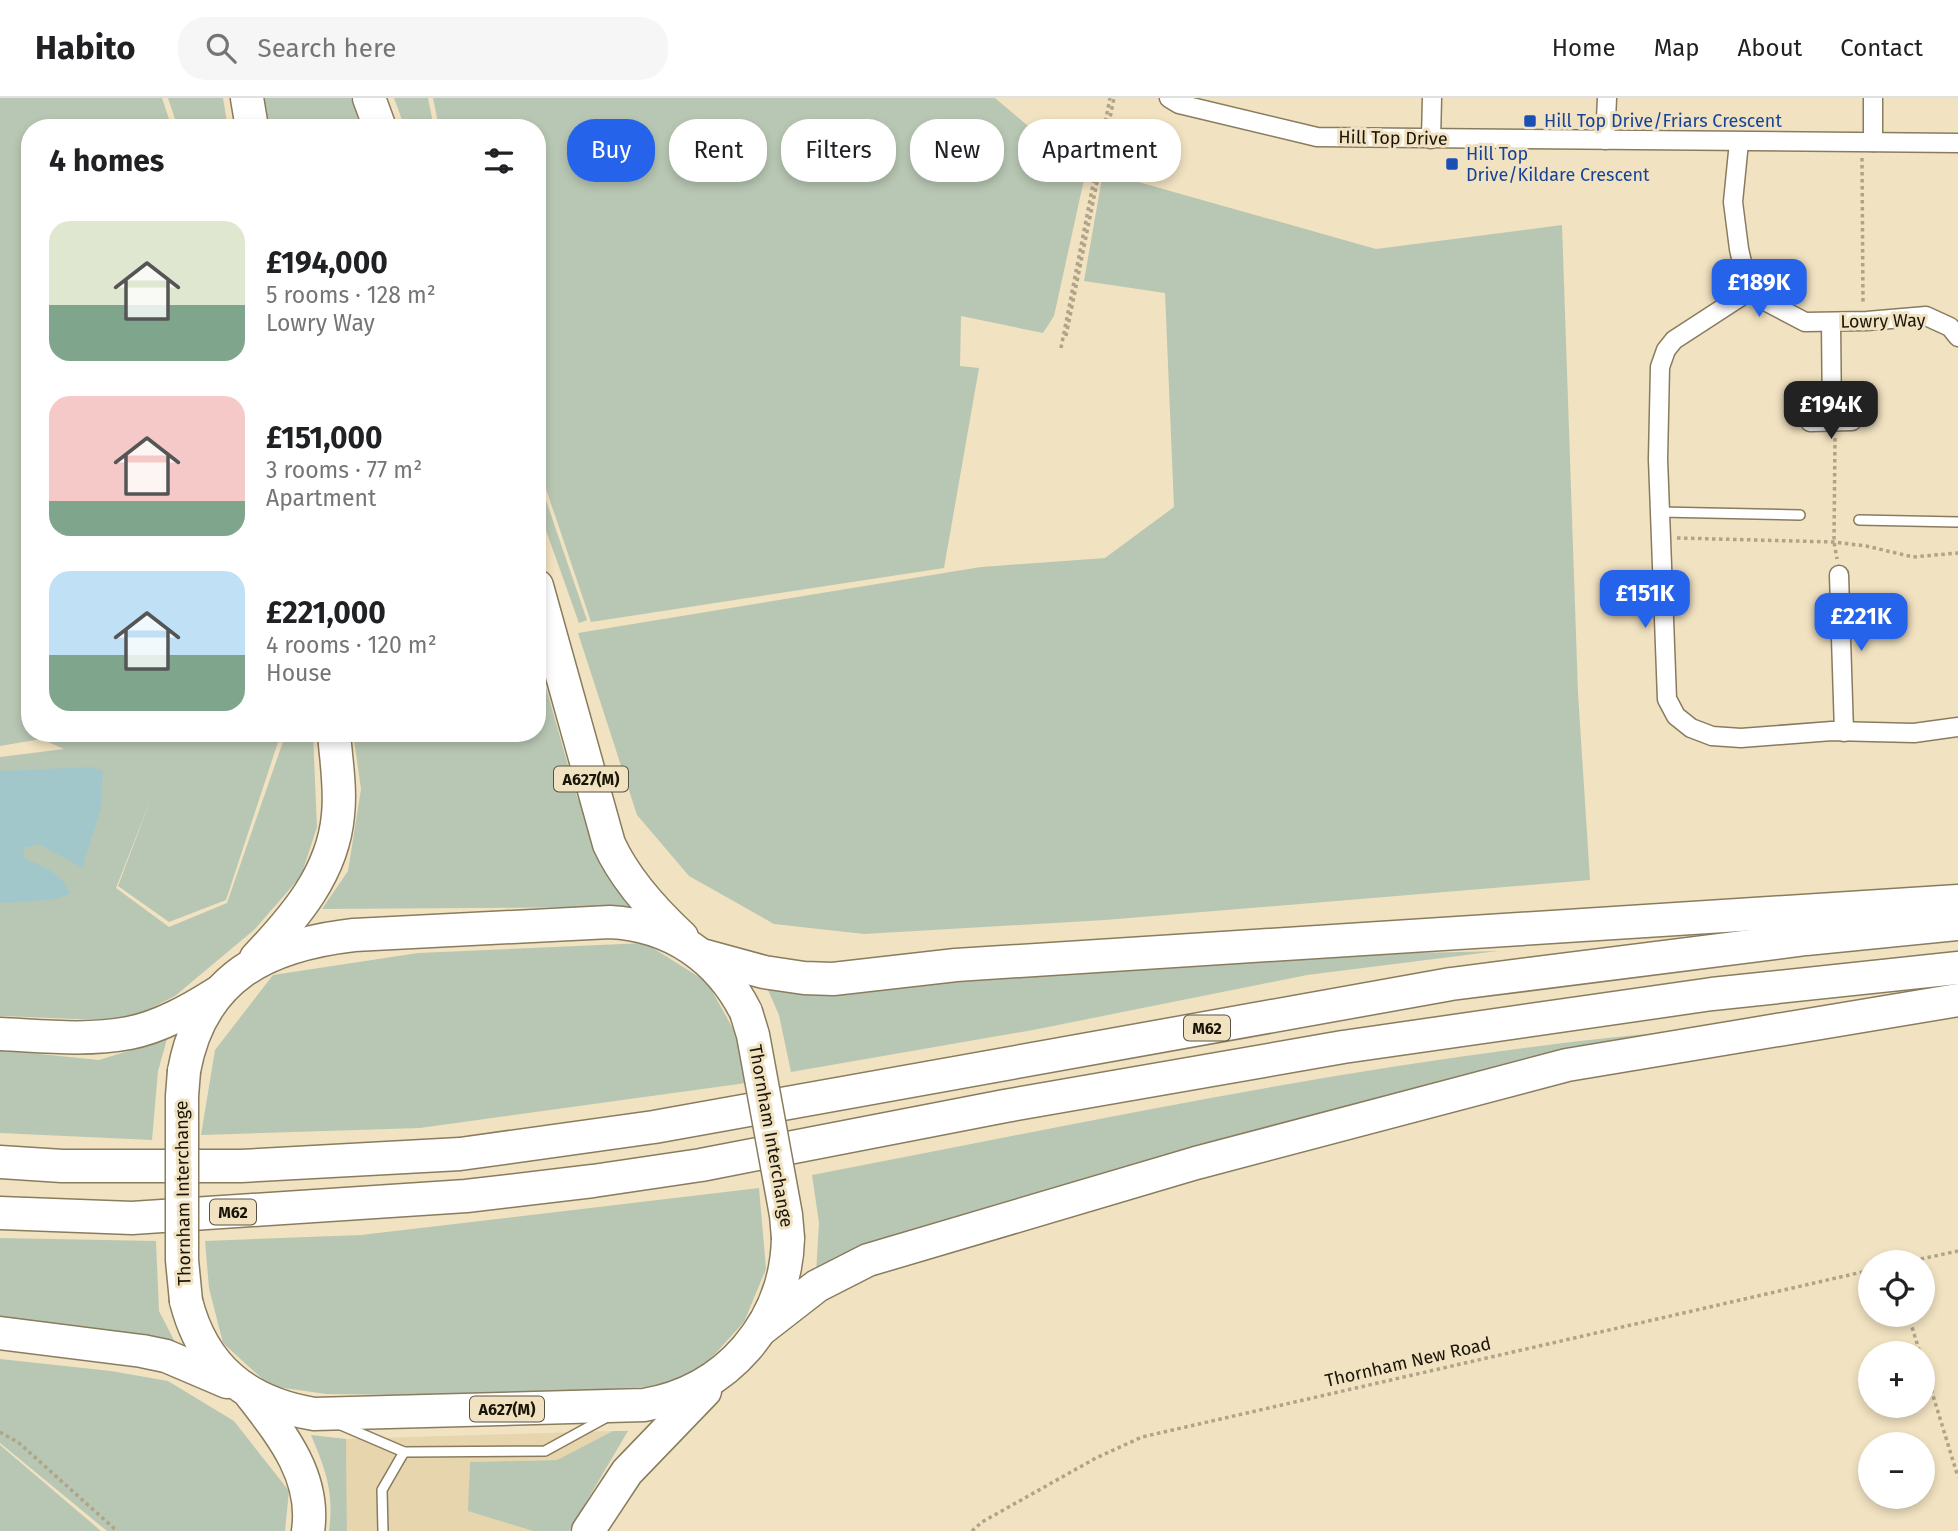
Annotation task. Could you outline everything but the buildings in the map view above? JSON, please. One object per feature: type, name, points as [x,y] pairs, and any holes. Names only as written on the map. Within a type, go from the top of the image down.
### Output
[{"type":"highway","points":[[247,98],[250,119]]},
{"type":"highway","points":[[369,98],[377,119]]},
{"type":"highway","name":"A627(M)","points":[[546,618],[609,844],[616,860],[660,914],[699,951]]},
{"type":"highway","name":"A627(M)","points":[[247,967],[281,932],[310,894],[331,852],[338,812],[334,742]]},
{"type":"highway","points":[[699,951],[784,976],[833,979],[956,965],[1958,901]]},
{"type":"highway","name":"Thornham Interchange","points":[[610,922],[656,930],[699,951],[733,988],[746,1012],[753,1035],[786,1215],[788,1258],[782,1287],[763,1328],[723,1373],[672,1399],[627,1406],[314,1414],[280,1406],[245,1391],[211,1358],[194,1328],[186,1301],[182,1246],[184,1071],[198,1026],[218,992],[247,967],[280,951],[328,938],[610,922]]},
{"type":"highway","name":"M62","points":[[0,1162],[62,1166],[241,1166],[460,1154],[654,1127],[1451,984],[1806,939],[1958,924]]},
{"type":"highway","name":"M62","points":[[0,1213],[132,1218],[453,1197],[593,1181],[701,1165],[1005,1106],[1370,1043],[1712,995],[1958,968]]},
{"type":"highway","points":[[0,1034],[90,1037],[130,1033],[194,1008],[218,992]]},
{"type":"highway","points":[[763,1328],[817,1286],[868,1259],[1196,1163],[1567,1065],[1958,1000]]},
{"type":"highway","points":[[0,1334],[166,1356],[245,1391]]},
{"type":"highway","name":"A627(M)","points":[[588,1531],[627,1472],[723,1373]]},
{"type":"highway","name":"A627(M)","points":[[245,1391],[287,1445],[302,1472],[308,1491],[308,1531]]},
{"type":"street","name":"Hill Top Drive","points":[[1169,98],[1179,104],[1317,137],[1958,143]]},
{"type":"street","points":[[1431,139],[1432,98]]},
{"type":"street","points":[[1605,141],[1607,98]]},
{"type":"street","points":[[1867,142],[1873,98]]},
{"type":"street","name":"Lowry Way","points":[[1739,142],[1733,202],[1738,250],[1746,280],[1767,302],[1805,322],[1926,316],[1950,327],[1958,337]]},
{"type":"street","points":[[1754,288],[1674,340],[1666,350],[1660,368],[1658,458],[1667,699],[1676,716],[1692,728],[1712,736],[1741,738],[1844,732],[1914,733],[1958,727]]},
{"type":"street","points":[[1810,422],[1840,421],[1831,321]]},
{"type":"street","points":[[1839,575],[1844,732]]},
{"type":"lane","points":[[1660,512],[1800,515]]},
{"type":"lane","points":[[1859,520],[1958,522]]},
{"type":"lane","points":[[314,1414],[404,1452],[545,1451],[627,1406]]},
{"type":"lane","points":[[383,1531],[382,1490],[404,1452]]},
{"type":"path","points":[[1066,336],[1112,98]]},
{"type":"path","points":[[1061,348],[1112,98]]},
{"type":"path","points":[[1863,321],[1867,142]]},
{"type":"path","points":[[1839,575],[1834,542],[1840,421]]},
{"type":"path","points":[[1661,538],[1834,542],[1913,557],[1958,553]]},
{"type":"path","points":[[1935,1256],[1958,1251]]},
{"type":"path","name":"Thornham New Road","points":[[972,1531],[982,1522],[1096,1458],[1142,1437],[1858,1273]]},
{"type":"path","points":[[1935,1402],[1958,1477]]},
{"type":"path","points":[[0,1432],[19,1443],[117,1531]]},
{"type":"shaded area","points":[[613,1431],[557,1460],[470,1462],[469,1511],[533,1531],[347,1531],[346,1439]]},
{"type":"green space","points":[[0,98],[162,98],[169,119],[21,119],[21,742],[23,742],[0,746]]},
{"type":"green space","points":[[168,98],[223,98],[226,119],[175,119]]},
{"type":"green space","points":[[261,98],[351,98],[358,119],[264,119]]},
{"type":"green space","points":[[394,98],[428,98],[432,119],[402,119]]},
{"type":"green space","points":[[433,98],[995,98],[1020,119],[1018,182],[1083,182],[1054,316],[1043,333],[961,316],[960,366],[979,368],[944,568],[591,622],[546,489],[546,119],[437,119]]},
{"type":"green space","points":[[1101,182],[1138,182],[1376,249],[1562,225],[1578,693],[1590,880],[1105,920],[864,934],[774,924],[689,876],[637,815],[578,633],[981,567],[1105,558],[1174,507],[1165,293],[1084,281]]},
{"type":"green space","points":[[546,500],[587,620],[579,623],[546,530]]},
{"type":"green space","points":[[546,688],[577,797],[633,907],[322,909],[348,871],[361,789],[354,742],[546,742]]},
{"type":"green space","points":[[48,742],[278,742],[226,900],[169,922],[118,886],[152,796],[116,888],[169,927],[227,903],[283,742],[313,742],[317,827],[301,876],[255,929],[175,996],[126,1021],[0,1016],[0,757],[64,749]]},
{"type":"green space","points":[[645,943],[707,982],[741,1043],[746,1083],[420,1128],[201,1135],[215,1050],[273,975],[418,953]]},
{"type":"green space","points":[[1498,951],[1307,975],[1033,1030],[791,1072],[779,1015],[764,981],[1061,970],[1225,958]]},
{"type":"green space","points":[[1681,1031],[816,1274],[819,1223],[812,1175],[1353,1073],[1571,1042]]},
{"type":"green space","points":[[167,1039],[158,1071],[152,1140],[0,1133],[0,1050],[99,1060]]},
{"type":"green space","points":[[759,1188],[766,1269],[744,1322],[704,1366],[659,1386],[479,1396],[326,1394],[270,1386],[223,1343],[209,1288],[205,1241],[361,1235]]},
{"type":"green space","points":[[0,1238],[156,1241],[159,1311],[178,1348],[0,1325]]},
{"type":"green space","points":[[0,1359],[111,1371],[168,1381],[234,1421],[289,1491],[285,1531],[107,1531],[0,1443]]},
{"type":"green space","points":[[613,1431],[628,1431],[569,1531],[533,1531],[468,1511],[470,1462],[557,1460]]},
{"type":"green space","points":[[311,1435],[346,1439],[347,1531],[329,1531],[328,1482]]},
{"type":"green space","points":[[0,1445],[101,1531],[0,1531]]},
{"type":"water","points":[[91,767],[103,771],[101,808],[82,868],[39,844],[23,848],[25,859],[58,876],[70,894],[50,900],[0,903],[0,771]]},
{"type":"place","name":"Hill Top Drive/Friars Crescent","points":[[1530,121]]},
{"type":"place","name":"Hill Top Drive/Kildare Crescent","points":[[1452,164]]}]
